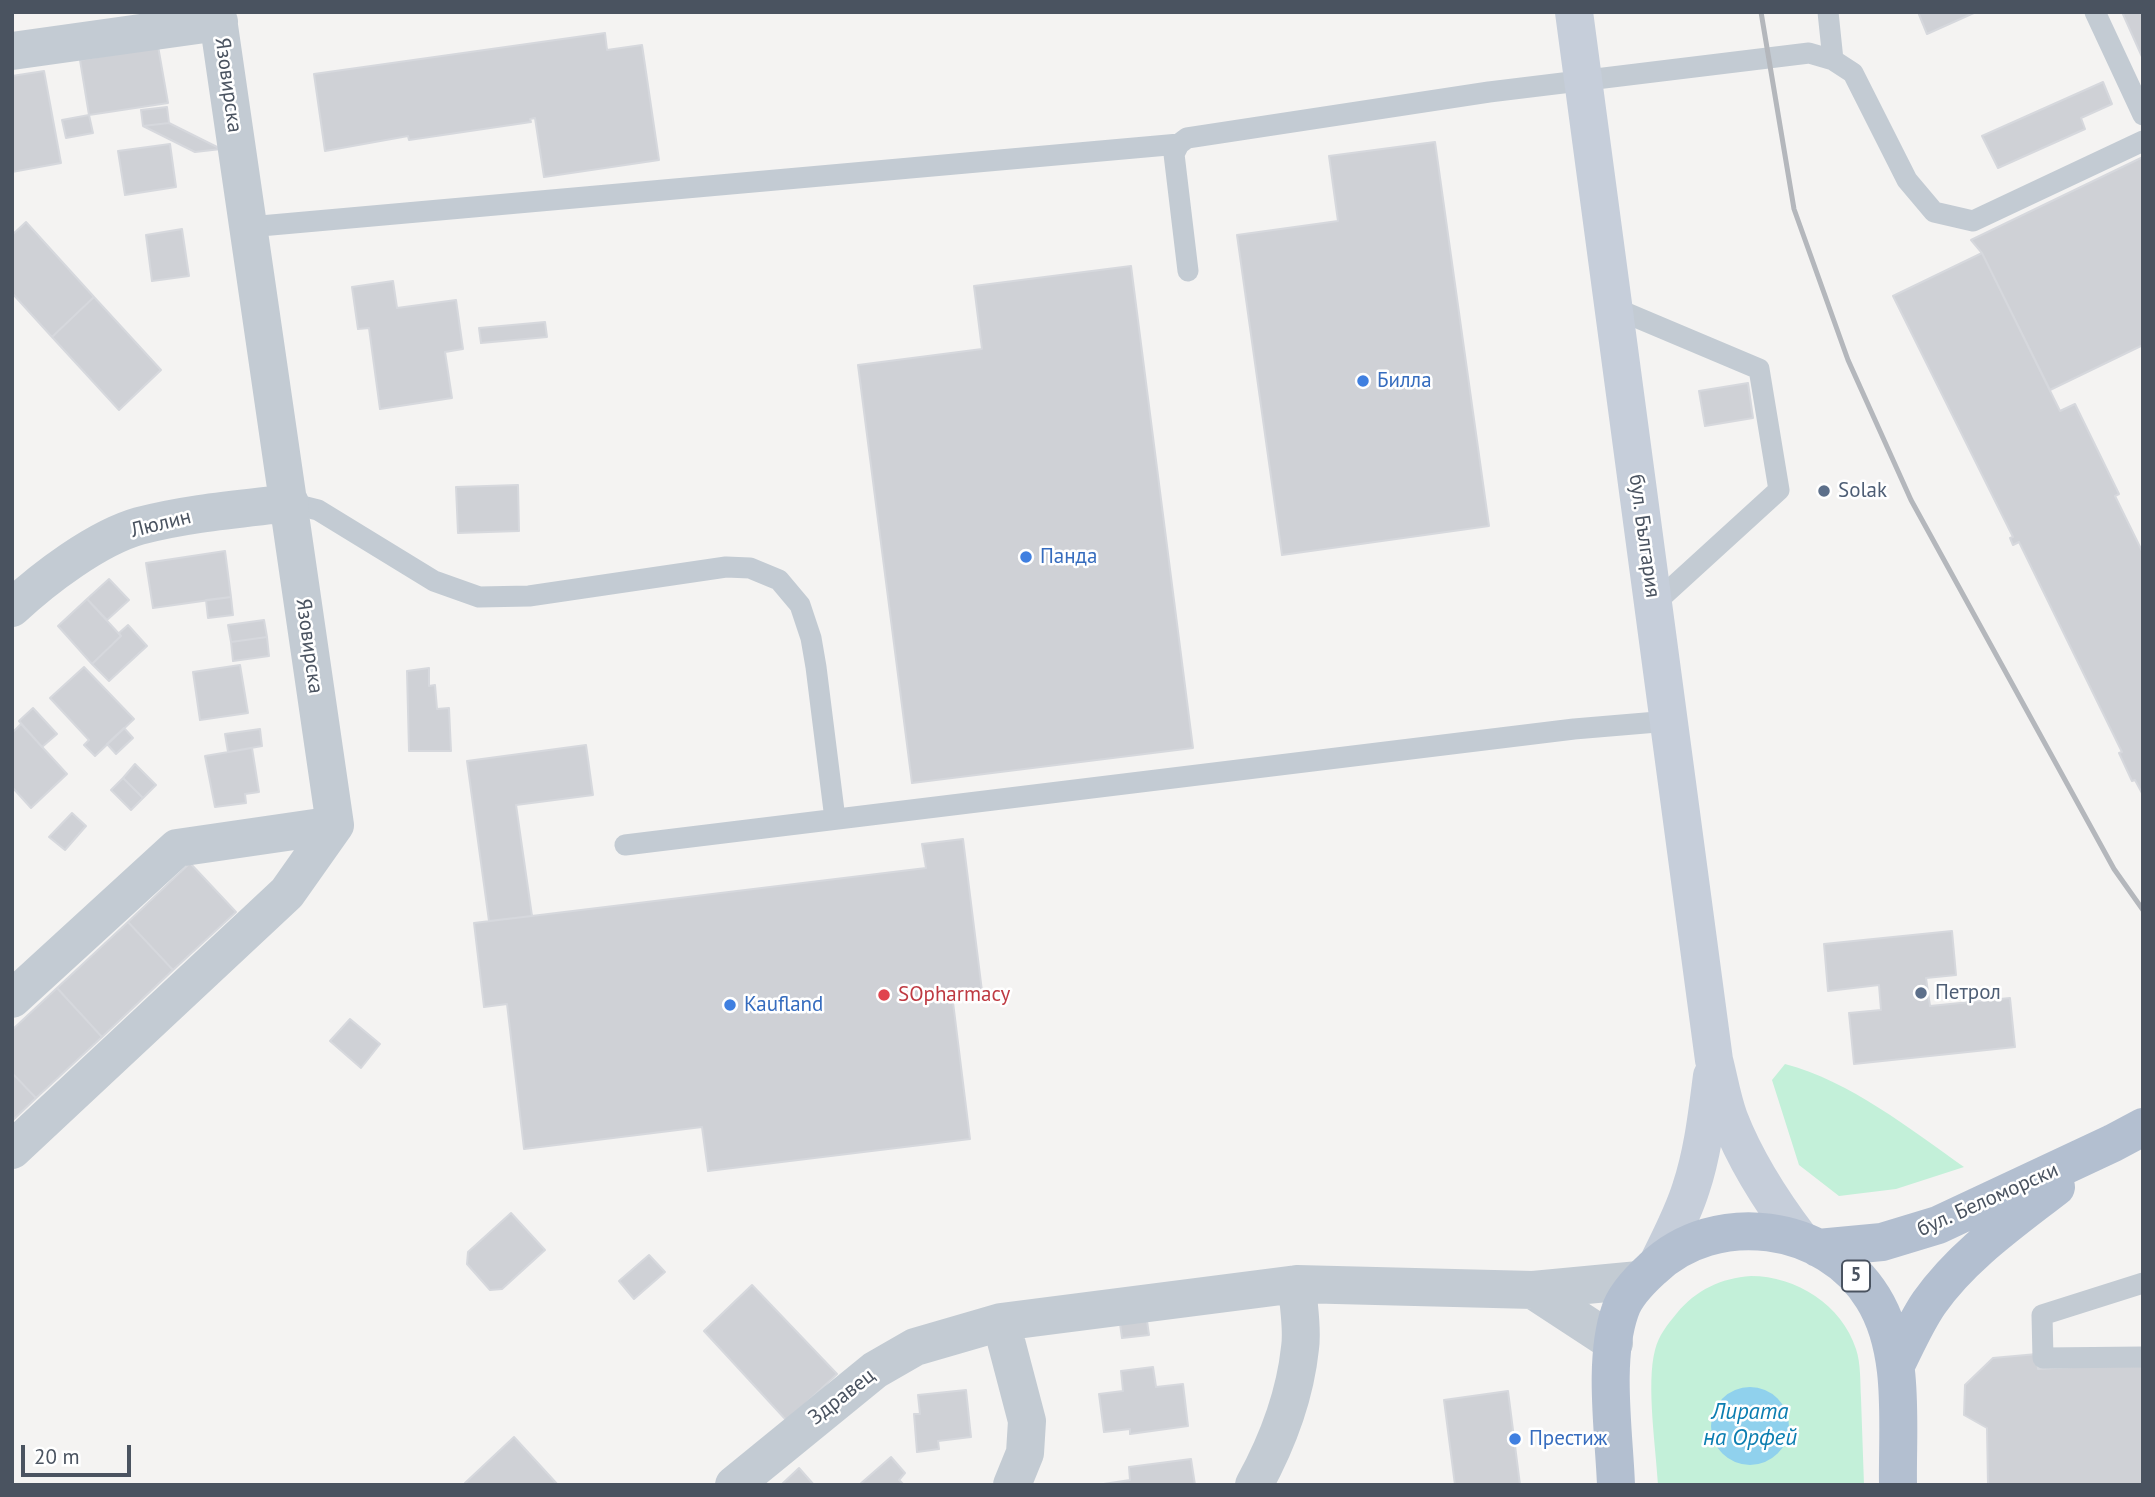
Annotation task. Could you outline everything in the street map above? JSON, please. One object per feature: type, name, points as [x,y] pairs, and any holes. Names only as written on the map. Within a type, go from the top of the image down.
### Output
[{"type":"main road","name":"бул. Беломорски","points":[[1809,1244],[1882,1242],[1938,1225],[2128,1135]]},
{"type":"main road","name":"бул. Беломорски","points":[[1896,1365],[1928,1304],[1953,1273],[2009,1224],[2128,1135]]},
{"type":"main road","name":"5","points":[[1616,1485],[1611,1365],[1620,1309],[1648,1271],[1686,1245],[1725,1232],[1771,1232],[1809,1244],[1849,1269],[1875,1300],[1891,1340],[1896,1365],[1898,1485]]},
{"type":"street","name":"бул. България","points":[[1574,12],[1714,1060],[1729,1118],[1765,1190],[1809,1244]]},
{"type":"street","points":[[12,51],[218,17]]},
{"type":"street","name":"Язовирска","points":[[218,17],[335,825]]},
{"type":"street","name":"Люлин","points":[[12,608],[33,589],[89,549],[137,527],[202,514],[290,503]]},
{"type":"street","points":[[12,999],[177,848],[335,825]]},
{"type":"street","points":[[12,1150],[287,893],[335,825]]},
{"type":"street","name":"бул. България","points":[[1648,1271],[1684,1208],[1696,1171],[1706,1124],[1714,1060]]},
{"type":"street","name":"Здравец","points":[[734,1485],[874,1370],[915,1347],[1001,1322],[1297,1284],[1534,1290],[1648,1271]]},
{"type":"street","points":[[1254,1485],[1273,1451],[1301,1347],[1297,1284]]},
{"type":"street","points":[[1534,1290],[1614,1343]]},
{"type":"street","points":[[1001,1322],[1027,1421],[1025,1453],[1012,1485]]},
{"type":"lane","points":[[1828,12],[1833,60]]},
{"type":"lane","points":[[2095,12],[2143,115]]},
{"type":"lane","points":[[1188,271],[1174,153],[1179,144],[1187,138],[1583,80],[1809,53],[1833,60],[1853,73],[1907,180],[1934,212],[1973,221],[2143,141]]},
{"type":"lane","points":[[249,227],[1179,144]]},
{"type":"lane","points":[[1612,307],[1759,369],[1779,490],[1654,604]]},
{"type":"lane","points":[[290,503],[318,510],[434,581],[479,597],[529,596],[726,567],[750,568],[779,580],[800,605],[811,638],[835,819]]},
{"type":"lane","points":[[625,845],[1574,729],[1669,720]]},
{"type":"lane","points":[[2143,1283],[2042,1315],[2043,1358],[2143,1357]]},
{"type":"green space","points":[[1785,1064],[1833,1082],[1856,1094],[1964,1167],[1896,1189],[1839,1196],[1799,1165],[1772,1080]]},
{"type":"green space","points":[[1768,1277],[1800,1287],[1828,1307],[1849,1333],[1860,1367],[1864,1485],[1658,1485],[1651,1380],[1652,1364],[1659,1340],[1677,1313],[1692,1298],[1729,1279]]},
{"type":"water","name":"Лирата на Орфей","points":[[1750,1387],[1765,1390],[1778,1398],[1786,1411],[1789,1426],[1786,1441],[1778,1454],[1765,1462],[1750,1465],[1735,1462],[1722,1454],[1714,1441],[1711,1426],[1714,1411],[1722,1398],[1735,1390]]},
{"type":"building","points":[[1918,12],[1976,12],[1927,34]]},
{"type":"building","points":[[2122,12],[2143,12],[2143,59]]},
{"type":"building","points":[[605,33],[607,50],[642,45],[659,160],[544,177],[535,118],[530,119],[531,122],[409,140],[408,136],[325,151],[314,74]]},
{"type":"building","points":[[158,46],[168,103],[89,115],[80,60]]},
{"type":"building","points":[[44,71],[61,163],[12,172],[12,76]]},
{"type":"building","points":[[2103,82],[2112,104],[2081,118],[2085,129],[1998,168],[1982,136]]},
{"type":"building","points":[[167,107],[169,123],[143,126],[141,110]]},
{"type":"building","points":[[89,115],[93,133],[66,138],[62,120]]},
{"type":"building","points":[[169,123],[221,149],[195,152],[143,126]]},
{"type":"building","name":"Билла","points":[[1435,142],[1489,526],[1282,555],[1237,235],[1338,221],[1329,156]]},
{"type":"building","points":[[170,144],[176,187],[125,195],[118,151]]},
{"type":"building","points":[[2143,157],[2143,345],[2050,390],[1982,253],[1971,240]]},
{"type":"building","points":[[26,222],[94,297],[52,337],[12,293],[12,235]]},
{"type":"building","points":[[182,229],[189,276],[152,281],[146,235]]},
{"type":"building","points":[[1982,253],[2060,411],[2075,404],[2119,494],[2115,496],[2143,553],[2143,795],[2135,780],[2132,781],[2119,753],[2122,752],[2019,542],[2013,545],[2010,538],[2013,537],[1893,296]]},
{"type":"building","name":"Панда","points":[[1131,266],[1193,748],[912,783],[858,365],[982,349],[974,286]]},
{"type":"building","points":[[393,281],[397,308],[456,300],[463,349],[445,352],[452,398],[380,409],[369,328],[358,329],[352,287]]},
{"type":"building","points":[[94,297],[161,370],[119,410],[52,337]]},
{"type":"building","points":[[545,322],[547,337],[481,343],[479,328]]},
{"type":"building","points":[[1748,383],[1753,418],[1705,426],[1699,391]]},
{"type":"building","points":[[518,485],[519,531],[458,533],[456,487]]},
{"type":"building","points":[[225,551],[231,597],[153,608],[146,563]]},
{"type":"building","points":[[109,579],[129,600],[107,620],[87,599]]},
{"type":"building","points":[[231,597],[233,615],[208,618],[206,600]]},
{"type":"building","points":[[87,599],[121,636],[92,664],[58,626]]},
{"type":"building","points":[[264,620],[267,637],[231,642],[228,625]]},
{"type":"building","points":[[128,625],[147,646],[109,681],[92,664],[121,636],[119,633]]},
{"type":"building","points":[[267,637],[269,656],[233,661],[231,642]]},
{"type":"building","points":[[240,665],[248,713],[200,720],[193,672]]},
{"type":"building","points":[[84,667],[134,719],[95,756],[84,745],[89,740],[50,698]]},
{"type":"building","points":[[429,668],[429,686],[435,685],[437,709],[449,708],[451,751],[409,751],[407,671]]},
{"type":"building","points":[[33,708],[57,734],[42,747],[19,721]]},
{"type":"building","points":[[21,724],[67,774],[31,808],[12,787],[12,733]]},
{"type":"building","points":[[124,728],[133,738],[116,754],[107,744]]},
{"type":"building","points":[[260,729],[262,746],[228,752],[225,734]]},
{"type":"building","points":[[586,745],[593,795],[516,805],[532,916],[489,921],[467,761]]},
{"type":"building","points":[[252,748],[259,792],[245,794],[246,803],[215,807],[205,756]]},
{"type":"building","points":[[135,764],[156,785],[143,798],[123,778]]},
{"type":"building","points":[[123,778],[143,798],[131,810],[111,790]]},
{"type":"building","points":[[72,813],[86,826],[65,850],[49,837]]},
{"type":"building","name":"Kaufland","points":[[963,839],[982,991],[952,994],[970,1139],[708,1171],[702,1127],[524,1149],[507,1004],[484,1007],[474,923],[926,868],[922,844]]},
{"type":"building","points":[[190,863],[236,912],[173,970],[128,922]]},
{"type":"building","points":[[128,922],[173,970],[102,1037],[57,988]]},
{"type":"building","points":[[1952,931],[1956,975],[1926,978],[1930,1006],[2010,998],[2015,1047],[1854,1064],[1849,1013],[1881,1010],[1879,985],[1828,991],[1824,944]]},
{"type":"building","points":[[57,988],[102,1037],[36,1098],[12,1073],[12,1030]]},
{"type":"building","points":[[350,1019],[380,1044],[361,1068],[330,1041]]},
{"type":"building","points":[[12,1073],[36,1098],[12,1121]]},
{"type":"building","points":[[511,1213],[545,1250],[502,1289],[490,1290],[467,1264],[468,1252]]},
{"type":"building","points":[[649,1255],[665,1272],[634,1299],[619,1281]]},
{"type":"building","points":[[752,1285],[837,1374],[787,1421],[704,1331]]},
{"type":"building","points":[[1145,1307],[1149,1335],[1122,1338],[1118,1309]]},
{"type":"building","points":[[2037,1354],[2038,1369],[2143,1363],[2143,1485],[1988,1485],[1987,1428],[1964,1415],[1965,1385],[1993,1358]]},
{"type":"building","points":[[1153,1367],[1156,1387],[1183,1384],[1188,1426],[1130,1434],[1130,1429],[1104,1432],[1099,1394],[1123,1391],[1121,1371]]},
{"type":"building","points":[[966,1390],[971,1437],[938,1441],[939,1449],[917,1452],[914,1414],[920,1414],[918,1395]]},
{"type":"building","points":[[1508,1391],[1520,1485],[1455,1485],[1444,1400]]},
{"type":"building","points":[[514,1437],[558,1485],[466,1485],[465,1483]]},
{"type":"building","points":[[891,1457],[905,1473],[899,1480],[904,1485],[859,1485]]},
{"type":"building","points":[[1191,1459],[1195,1485],[1097,1485],[1130,1480],[1129,1467]]},
{"type":"building","points":[[799,1468],[814,1485],[781,1485]]},
{"type":"railway","points":[[1761,12],[1794,209],[1848,360],[1911,500],[2114,869],[2143,910]]},
{"type":"place","name":"Билла","points":[[1363,381]]},
{"type":"place","name":"Solak","points":[[1824,491]]},
{"type":"place","name":"Панда","points":[[1026,557]]},
{"type":"place","name":"Петрол","points":[[1921,993]]},
{"type":"place","name":"SOpharmacy","points":[[884,995]]},
{"type":"place","name":"Kaufland","points":[[730,1005]]},
{"type":"place","name":"Престиж","points":[[1515,1439]]}]
